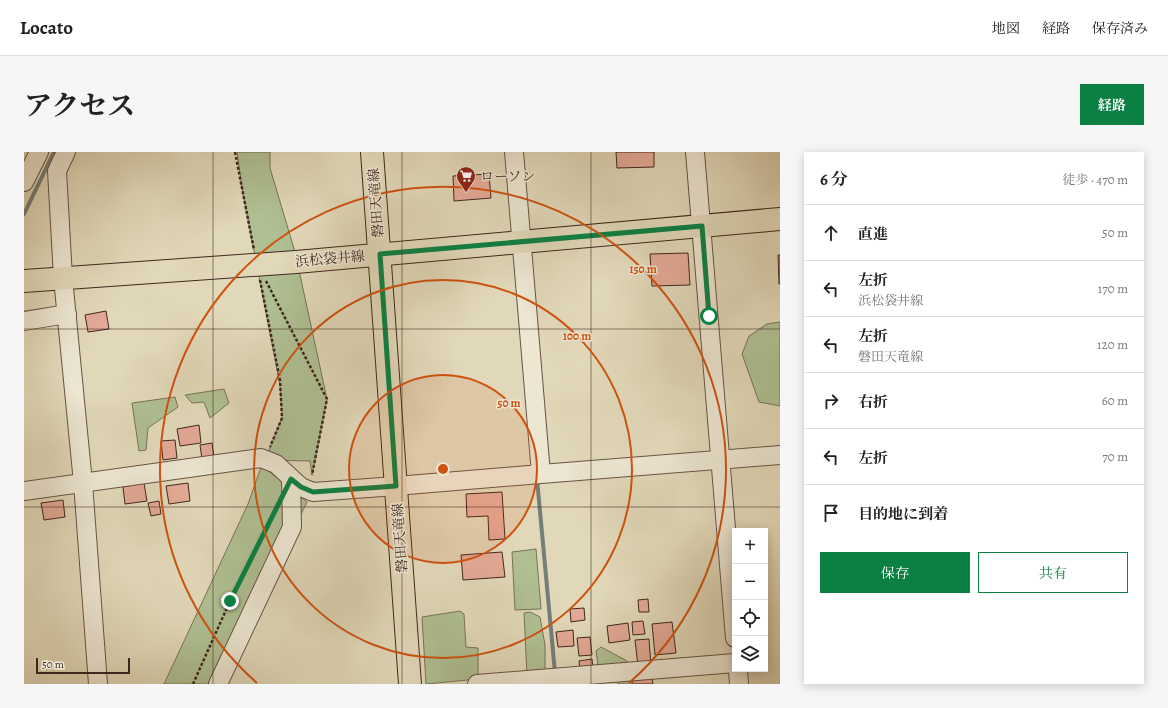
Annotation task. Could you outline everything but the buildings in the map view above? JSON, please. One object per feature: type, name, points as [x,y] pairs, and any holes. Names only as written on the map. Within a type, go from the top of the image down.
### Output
[{"type":"main road","name":"磐田天竜線","points":[[372,152],[410,684]]},
{"type":"main road","name":"浜松袋井線","points":[[24,281],[296,262],[780,220]]},
{"type":"street","points":[[24,182],[39,152]]},
{"type":"street","points":[[66,152],[57,171],[63,278],[83,483],[98,684]]},
{"type":"street","points":[[514,152],[541,474]]},
{"type":"street","points":[[695,152],[735,636]]},
{"type":"street","points":[[24,321],[67,314]]},
{"type":"street","points":[[24,491],[261,458],[276,464],[301,487],[313,492],[720,461],[780,455]]},
{"type":"street","points":[[218,684],[292,527],[291,479]]},
{"type":"street","points":[[477,684],[732,663]]},
{"type":"street","points":[[738,672],[739,684]]},
{"type":"path","points":[[235,152],[280,380],[282,418],[265,460]]},
{"type":"path","points":[[257,264],[327,399],[312,475]]},
{"type":"path","points":[[193,684],[230,601],[278,506]]},
{"type":"green space","points":[[237,152],[270,152],[270,168],[295,252],[327,399],[312,475],[310,461],[265,460],[282,418],[280,385],[243,194]]},
{"type":"green space","points":[[780,322],[780,406],[759,402],[742,354],[749,336],[767,324]]},
{"type":"green space","points":[[224,389],[229,403],[210,418],[204,402],[192,403],[185,395]]},
{"type":"green space","points":[[175,397],[178,407],[148,428],[146,450],[139,451],[132,403]]},
{"type":"green space","points":[[261,467],[266,469],[307,502],[218,684],[164,684],[248,504]]},
{"type":"green space","points":[[536,549],[541,609],[515,610],[512,552]]},
{"type":"green space","points":[[460,611],[464,614],[466,647],[478,648],[478,679],[426,684],[422,617]]},
{"type":"green space","points":[[530,612],[540,617],[545,645],[545,674],[527,676],[524,613]]},
{"type":"green space","points":[[601,647],[627,661],[632,668],[630,684],[618,684],[617,673],[598,665],[596,651]]},
{"type":"waterway","points":[[24,214],[54,152]]},
{"type":"waterway","points":[[537,479],[555,673]]},
{"type":"place","name":"ローソン","points":[[466,193]]},
{"type":"route","points":[[230,601],[291,479],[301,487],[313,492],[396,486],[380,254],[702,226],[709,316]]}]
